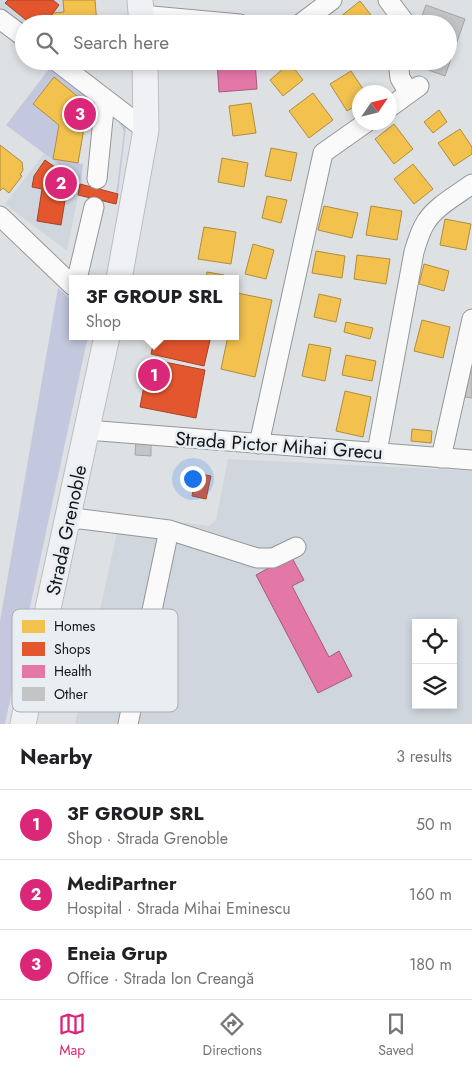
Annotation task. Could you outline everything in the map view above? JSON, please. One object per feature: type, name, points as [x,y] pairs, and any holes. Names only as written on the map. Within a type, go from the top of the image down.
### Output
[{"type":"main road","points":[[120,275],[146,130],[145,70]]},
{"type":"main road","name":"Strada Grenoble","points":[[48,609],[106,340]]},
{"type":"street","points":[[311,12],[332,0]]},
{"type":"street","points":[[388,0],[399,15]]},
{"type":"street","points":[[141,13],[159,15]]},
{"type":"street","points":[[0,19],[15,30]]},
{"type":"street","points":[[68,70],[146,130]]},
{"type":"street","points":[[397,102],[414,90],[400,78],[399,70]]},
{"type":"street","points":[[97,180],[105,99]]},
{"type":"street","points":[[259,444],[323,154],[356,130]]},
{"type":"street","points":[[377,452],[414,252],[420,233],[426,221],[434,212],[472,184]]},
{"type":"street","points":[[78,275],[94,207]]},
{"type":"street","points":[[0,216],[69,282]]},
{"type":"street","points":[[441,458],[472,319]]},
{"type":"street","name":"Strada Pictor Mihai Grecu","points":[[87,430],[472,460]]},
{"type":"street","points":[[68,520],[81,519],[170,530],[257,558],[273,558],[296,547]]},
{"type":"street","points":[[153,609],[170,530]]},
{"type":"shaded area","points":[[0,0],[95,0],[96,15],[15,15],[15,21],[0,9]]},
{"type":"shaded area","points":[[48,70],[92,101],[91,107],[54,77],[33,103],[59,125],[53,158],[83,164],[81,181],[6,125]]},
{"type":"shaded area","points":[[119,121],[126,127],[118,194],[116,194],[124,132]]},
{"type":"shaded area","points":[[44,154],[81,181],[67,251],[5,204]]},
{"type":"shaded area","points":[[58,288],[69,298],[69,340],[87,340],[30,609],[12,609],[12,691],[5,724],[0,724],[0,621]]},
{"type":"shaded area","points":[[228,459],[472,471],[472,724],[75,724],[78,712],[178,712],[178,609],[100,609],[121,514],[209,526],[216,520]]},
{"type":"building: Homes","points":[[63,0],[95,0],[96,15],[51,15],[53,13],[64,12]]},
{"type":"building: Homes","points":[[360,1],[371,15],[342,15]]},
{"type":"building: Homes","points":[[282,70],[295,70],[303,80],[283,96],[270,80]]},
{"type":"building: Homes","points":[[351,71],[360,85],[352,85],[352,108],[347,111],[330,84]]},
{"type":"building: Homes","points":[[54,77],[88,105],[78,163],[53,159],[59,125],[33,104]]},
{"type":"building: Homes","points":[[313,93],[333,120],[309,138],[289,111]]},
{"type":"building: Homes","points":[[251,103],[256,133],[233,136],[229,106]]},
{"type":"building: Homes","points":[[439,110],[447,122],[433,133],[424,122]]},
{"type":"building: Homes","points":[[397,128],[413,149],[394,164],[375,139],[386,130],[397,130]]},
{"type":"building: Homes","points":[[460,129],[472,147],[472,154],[454,166],[438,143]]},
{"type":"building: Homes","points":[[0,145],[22,162],[23,170],[20,175],[22,176],[9,193],[3,188],[0,191]]},
{"type":"building: Homes","points":[[271,148],[297,153],[291,181],[265,176]]},
{"type":"building: Homes","points":[[222,158],[248,163],[244,187],[218,182]]},
{"type":"building: Homes","points":[[413,164],[433,189],[414,204],[394,179]]},
{"type":"building: Homes","points":[[267,196],[287,200],[281,223],[262,218]]},
{"type":"building: Homes","points":[[324,206],[358,213],[352,238],[318,230]]},
{"type":"building: Homes","points":[[371,206],[402,211],[397,240],[366,235]]},
{"type":"building: Homes","points":[[445,219],[471,224],[466,250],[440,245]]},
{"type":"building: Homes","points":[[204,227],[236,232],[231,264],[198,259]]},
{"type":"building: Homes","points":[[253,244],[274,250],[266,279],[245,274]]},
{"type":"building: Homes","points":[[316,251],[345,256],[342,278],[312,273]]},
{"type":"building: Homes","points":[[357,255],[390,259],[386,284],[354,279]]},
{"type":"building: Homes","points":[[424,264],[449,271],[444,291],[419,284]]},
{"type":"building: Homes","points":[[207,272],[224,275],[207,275]]},
{"type":"building: Homes","points":[[239,293],[272,300],[255,377],[221,369],[227,340],[239,340]]},
{"type":"building: Homes","points":[[319,294],[341,299],[336,322],[314,317]]},
{"type":"building: Homes","points":[[422,320],[450,327],[443,358],[414,351]]},
{"type":"building: Homes","points":[[346,322],[373,328],[370,339],[344,332]]},
{"type":"building: Homes","points":[[309,344],[331,348],[325,381],[302,376]]},
{"type":"building: Homes","points":[[346,355],[376,361],[372,381],[342,375]]},
{"type":"building: Homes","points":[[345,391],[371,397],[363,437],[336,431]]},
{"type":"building: Homes","points":[[412,429],[432,431],[431,443],[411,441]]},
{"type":"building: Shops","points":[[8,0],[53,0],[59,5],[52,15],[20,15],[5,3]]},
{"type":"building: Shops","points":[[45,160],[76,182],[73,195],[66,194],[61,225],[37,221],[42,189],[32,187],[34,176]]},
{"type":"building: Shops","points":[[80,184],[118,194],[116,204],[78,195]]},
{"type":"building: Shops","points":[[154,340],[210,340],[204,366],[151,354]]},
{"type":"building: Shops","points":[[149,359],[205,370],[196,418],[140,407]]},
{"type":"building: Shops","points":[[196,473],[211,476],[206,499],[192,496]]},
{"type":"building: Health","points":[[218,70],[256,70],[257,89],[219,92]]},
{"type":"building: Health","points":[[291,556],[304,580],[292,586],[329,657],[339,651],[352,676],[318,693],[256,575]]},
{"type":"building: Other","points":[[426,5],[454,15],[422,15]]},
{"type":"building: Other","points":[[457,16],[465,19],[457,42]]},
{"type":"building: Other","points":[[428,70],[447,70],[445,76]]},
{"type":"building: Other","points":[[472,367],[472,398],[465,397]]},
{"type":"building: Other","points":[[136,441],[151,441],[151,456],[135,455]]},
{"type":"place","name":"Eneia Grup","points":[[80,114]]},
{"type":"place","name":"MediPartner","points":[[61,183]]},
{"type":"place","name":"3F GROUP SRL","points":[[154,375]]}]
